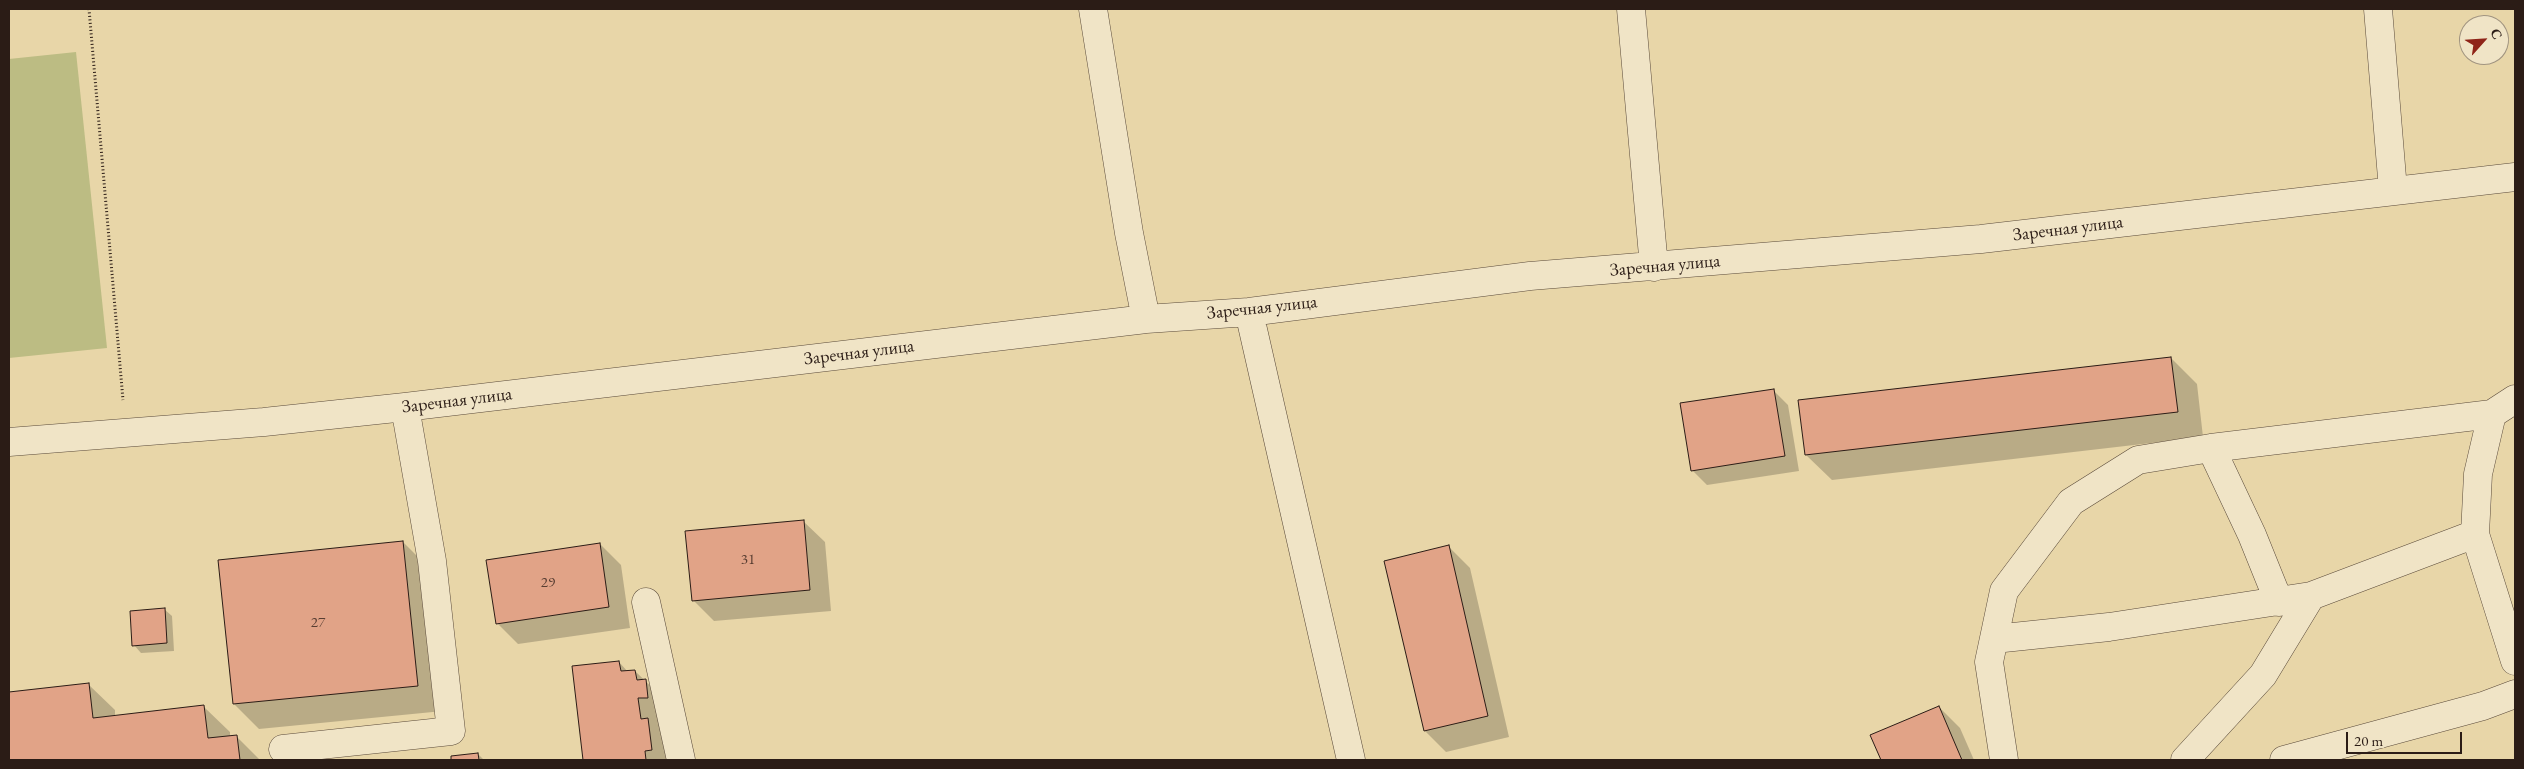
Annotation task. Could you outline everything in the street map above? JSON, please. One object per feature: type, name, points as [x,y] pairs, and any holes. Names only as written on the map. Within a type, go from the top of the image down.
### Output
[{"type":"street","points":[[1093,9],[1129,233],[1146,319]]},
{"type":"street","points":[[1631,9],[1654,267]]},
{"type":"street","points":[[2378,9],[2393,190]]},
{"type":"street","name":"Заречная улица","points":[[9,442],[264,422],[406,407],[1146,319],[1249,312],[1530,276],[1981,239],[2515,177]]},
{"type":"street","points":[[1249,312],[1351,760]]},
{"type":"street","points":[[2004,760],[1989,662],[2004,591],[2071,502],[2138,460],[2211,448],[2492,414],[2515,399]]},
{"type":"street","points":[[283,749],[451,731],[432,561],[406,407]]},
{"type":"street","points":[[2492,414],[2478,474],[2475,534],[2515,661]]},
{"type":"street","points":[[2211,448],[2252,535],[2280,602]]},
{"type":"street","points":[[1994,639],[2109,626],[2311,596],[2475,534]]},
{"type":"street","points":[[2185,760],[2263,675],[2311,596]]},
{"type":"street","points":[[646,602],[681,760]]},
{"type":"street","points":[[2284,760],[2438,719],[2515,694]]},
{"type":"street","points":[[2360,760],[2438,719]]},
{"type":"path","points":[[89,9],[120,346],[125,433]]},
{"type":"green space","points":[[76,52],[107,348],[9,358],[9,59]]},
{"type":"building","points":[[2171,357],[2178,412],[1805,455],[1798,400]]},
{"type":"building","points":[[1774,389],[1785,456],[1691,471],[1680,403]]},
{"type":"building","points":[[804,520],[810,590],[692,601],[685,531]]},
{"type":"building","points":[[403,541],[418,686],[233,704],[218,560]]},
{"type":"building","points":[[600,543],[609,607],[496,624],[486,560]]},
{"type":"building","points":[[1449,545],[1488,716],[1424,731],[1384,561]]},
{"type":"building","points":[[165,608],[167,643],[132,646],[130,611]]},
{"type":"building","points":[[619,661],[621,671],[635,670],[637,680],[646,679],[648,698],[638,698],[641,719],[648,718],[652,750],[645,751],[646,760],[583,760],[572,666]]},
{"type":"building","points":[[89,683],[93,718],[204,705],[208,738],[237,735],[240,760],[9,760],[9,692]]},
{"type":"building","points":[[1939,706],[1962,760],[1881,760],[1870,735]]},
{"type":"building","points":[[478,753],[479,760],[451,760],[451,756]]}]
